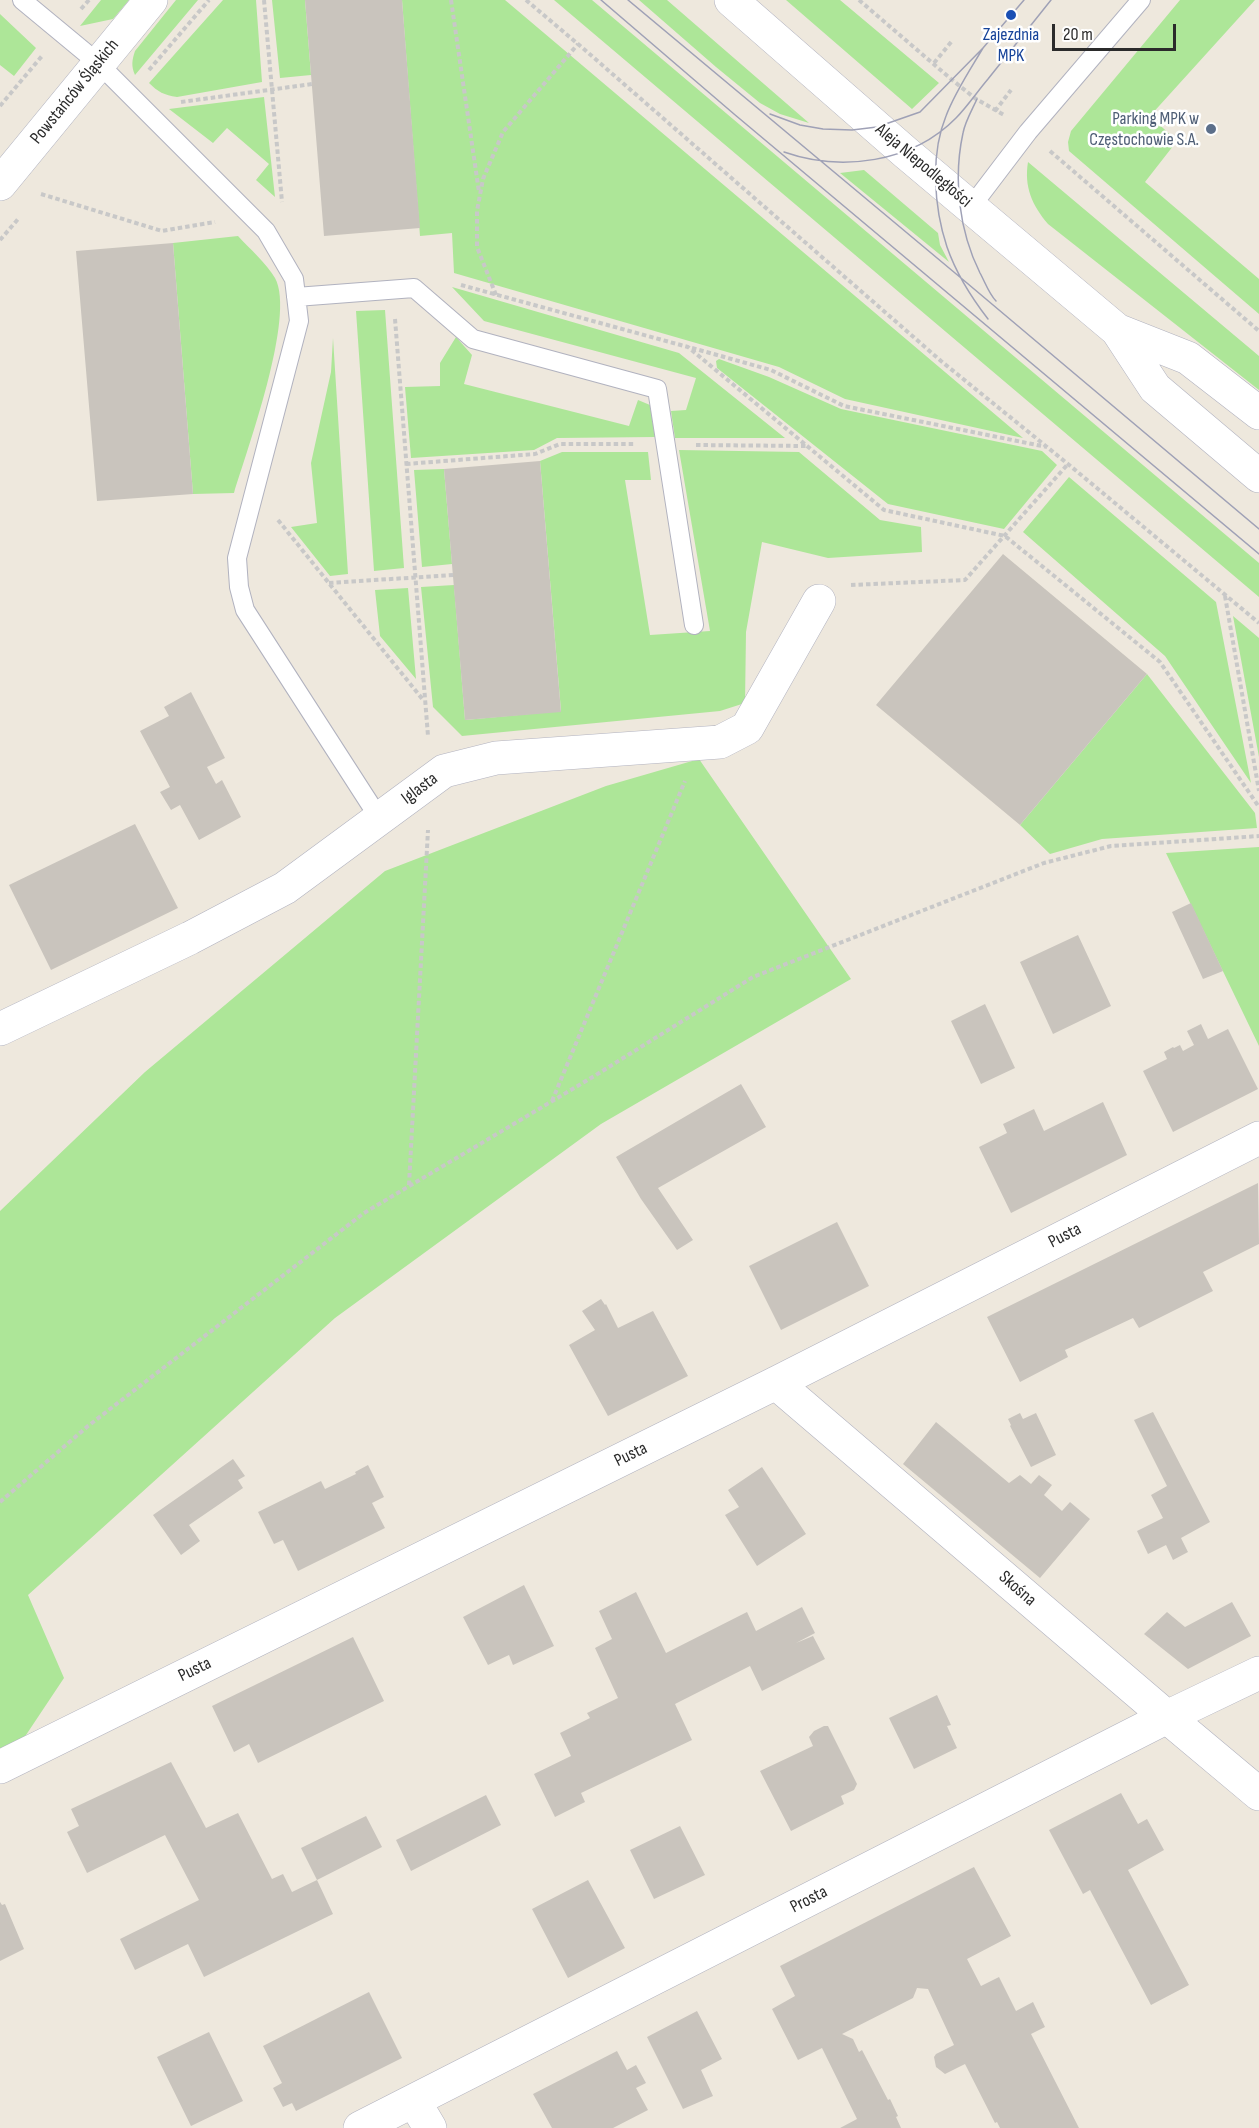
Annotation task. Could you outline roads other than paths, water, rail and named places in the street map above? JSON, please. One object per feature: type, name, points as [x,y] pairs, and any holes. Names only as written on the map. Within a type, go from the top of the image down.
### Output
[{"type":"street","name":"Powstańców Śląskich","points":[[0,184],[151,0]]},
{"type":"street","name":"Aleja Niepodległości","points":[[731,0],[905,152],[1117,330],[1155,388],[1259,476]]},
{"type":"street","name":"Aleja Niepodległości","points":[[1117,330],[1188,358],[1259,412]]},
{"type":"street","name":"Iglasta","points":[[0,1029],[190,938],[285,888],[444,771],[496,758],[720,742],[747,728],[819,601]]},
{"type":"street","name":"Pusta","points":[[0,1767],[776,1383],[1259,1138]]},
{"type":"street","name":"Skośna","points":[[776,1383],[1259,1794]]},
{"type":"street","name":"Prosta","points":[[360,2128],[422,2115],[1167,1718],[1259,1673]]},
{"type":"lane","points":[[22,0],[98,63],[266,231],[294,279],[298,321],[237,558],[239,587],[245,610],[379,819]]},
{"type":"lane","points":[[971,207],[1028,132],[1141,0]]},
{"type":"lane","points":[[296,297],[414,288],[473,339],[657,389],[694,625]]},
{"type":"tram line","points":[[601,0],[1259,554]]},
{"type":"tram line","points":[[628,0],[1259,529]]},
{"type":"tram line","points":[[770,114],[800,125],[852,130],[877,127],[920,112],[983,48],[1024,0]]},
{"type":"tram line","points":[[784,152],[806,158],[852,162],[897,154],[919,145],[938,133],[960,114],[1051,0]]},
{"type":"tram line","points":[[983,48],[958,90],[946,116],[938,147],[936,181],[939,216],[947,247],[965,284],[988,319]]},
{"type":"tram line","points":[[977,99],[963,133],[958,186],[967,240],[989,291],[996,301]]},
{"type":"place","name":"Zajezdnia MPK","points":[[1011,15]]},
{"type":"place","name":"Parking MPK w Częstochowie S.A.","points":[[1211,129]]}]
